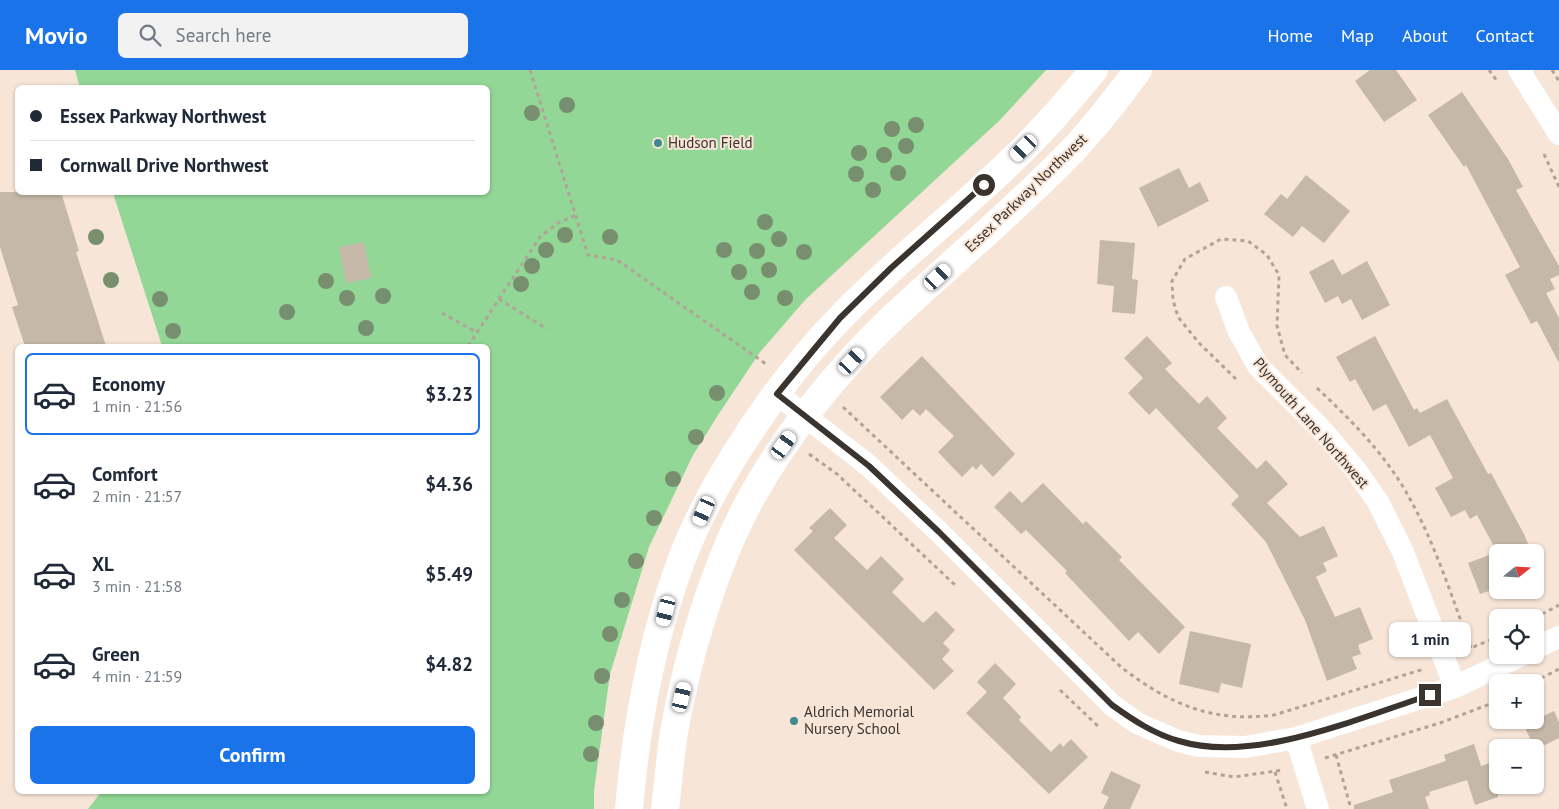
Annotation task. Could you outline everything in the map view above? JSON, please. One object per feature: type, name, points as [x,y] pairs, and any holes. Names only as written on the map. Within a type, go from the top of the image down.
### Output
[{"type":"street","points":[[629,809],[633,759],[640,716],[666,611],[681,561],[704,511],[736,454],[777,394],[840,318],[891,268],[1011,162],[1051,122],[1094,70]]},
{"type":"street","name":"Essex Parkway Northwest","points":[[665,809],[674,732],[690,663],[708,602],[728,547],[749,501],[773,460],[805,416],[888,323],[1073,150],[1138,70]]},
{"type":"street","points":[[1518,70],[1559,134]]},
{"type":"street","name":"Plymouth Lane Northwest","points":[[1226,297],[1239,332],[1258,366],[1321,430],[1355,469],[1378,502],[1403,552],[1455,687]]},
{"type":"street","points":[[777,394],[869,466],[939,532],[1112,705],[1137,723],[1178,741],[1198,746],[1245,747],[1296,738],[1455,687],[1503,664]]},
{"type":"street","points":[[1544,644],[1559,637]]},
{"type":"street","points":[[1296,738],[1318,809]]},
{"type":"path","points":[[530,70],[588,254],[617,260],[766,364]]},
{"type":"path","points":[[1552,70],[1559,81]]},
{"type":"path","points":[[469,344],[540,237],[558,222],[576,215]]},
{"type":"path","points":[[498,299],[547,329]]},
{"type":"path","points":[[442,314],[476,332]]},
{"type":"path","points":[[844,407],[1120,667],[1146,687],[1176,702],[1226,718],[1274,715],[1422,670]]},
{"type":"path","points":[[1544,613],[1559,605]]},
{"type":"path","points":[[1472,648],[1489,641]]},
{"type":"path","points":[[1544,677],[1559,669]]},
{"type":"path","points":[[1351,809],[1336,754],[1440,723],[1489,704]]},
{"type":"path","points":[[1276,772],[1287,809]]},
{"type":"green space","points":[[75,70],[1046,70],[999,121],[806,299],[760,352],[693,455],[649,547],[610,674],[594,791],[594,809],[88,809],[100,794],[490,794],[490,344],[161,344],[114,195],[490,195],[490,85],[79,85]]},
{"type":"building","points":[[1370,70],[1396,70],[1417,100],[1384,122],[1355,81]]},
{"type":"building","points":[[1462,92],[1508,159],[1523,187],[1516,190],[1559,266],[1559,275],[1550,279],[1555,289],[1546,293],[1559,318],[1559,363],[1537,321],[1531,324],[1505,275],[1520,267],[1466,165],[1464,167],[1428,115]]},
{"type":"building","points":[[1179,168],[1189,188],[1200,182],[1209,201],[1158,227],[1139,188]]},
{"type":"building","points":[[1306,175],[1350,211],[1324,243],[1302,226],[1293,237],[1264,214],[1281,194],[1287,199]]},
{"type":"building","points":[[0,192],[15,192],[15,195],[62,195],[79,251],[76,252],[105,344],[24,344],[12,307],[18,305],[0,247]]},
{"type":"building","points":[[1100,240],[1135,243],[1132,279],[1138,280],[1135,314],[1112,312],[1114,286],[1097,284]]},
{"type":"building","points":[[364,242],[371,278],[346,283],[339,247]]},
{"type":"building","points":[[1333,259],[1342,275],[1367,261],[1390,305],[1362,320],[1351,299],[1342,304],[1338,296],[1325,303],[1309,272]]},
{"type":"building","points":[[1147,336],[1172,363],[1165,369],[1199,404],[1207,396],[1227,418],[1217,428],[1257,469],[1266,460],[1288,484],[1267,503],[1300,537],[1324,526],[1338,556],[1323,563],[1327,571],[1316,577],[1335,617],[1360,607],[1373,639],[1358,645],[1361,654],[1352,657],[1357,669],[1327,681],[1305,620],[1266,542],[1231,504],[1239,496],[1156,408],[1149,415],[1128,393],[1143,378],[1124,358]]},
{"type":"building","points":[[1375,336],[1414,410],[1417,408],[1420,413],[1447,399],[1488,474],[1491,473],[1528,544],[1493,544],[1477,515],[1470,519],[1465,510],[1451,517],[1435,488],[1453,478],[1430,435],[1409,447],[1386,404],[1373,411],[1355,379],[1350,382],[1336,357]]},
{"type":"building","points":[[922,356],[1015,454],[993,477],[981,464],[976,470],[973,466],[962,477],[938,452],[954,436],[926,409],[920,416],[913,409],[902,420],[880,397]]},
{"type":"building","points":[[1043,483],[1083,524],[1086,521],[1122,557],[1119,560],[1185,627],[1159,654],[1138,632],[1129,641],[1065,573],[1067,571],[1026,530],[1021,534],[994,507],[1010,491],[1022,503]]},
{"type":"building","points":[[830,508],[847,525],[834,538],[867,570],[881,556],[904,579],[892,592],[923,623],[936,611],[955,630],[943,643],[950,650],[942,659],[954,671],[934,690],[794,550],[813,531],[809,528]]},
{"type":"building","points":[[1489,555],[1489,591],[1480,594],[1468,563]]},
{"type":"building","points":[[1190,631],[1251,644],[1242,688],[1221,683],[1219,693],[1179,684]]},
{"type":"building","points":[[995,663],[1016,684],[1003,698],[1021,717],[1019,720],[1051,752],[1060,743],[1063,747],[1071,739],[1088,757],[1049,794],[966,713],[987,692],[977,682]]},
{"type":"building","points":[[1554,711],[1559,722],[1559,738],[1544,746],[1544,739],[1530,739],[1526,729],[1544,729],[1544,716]]},
{"type":"building","points":[[1474,744],[1481,766],[1489,763],[1489,794],[1498,794],[1498,797],[1475,805],[1467,780],[1429,792],[1430,795],[1425,797],[1429,809],[1354,809],[1354,805],[1393,792],[1389,780],[1446,761],[1444,755]]},
{"type":"building","points":[[1111,771],[1141,785],[1130,809],[1103,809],[1109,797],[1101,793]]},
{"type":"place","name":"Hudson Field","points":[[658,143]]},
{"type":"place","name":"Aldrich Memorial Nursery School","points":[[794,721]]},
{"type":"route","points":[[984,185],[891,268],[840,318],[777,394],[869,466],[939,532],[1112,705],[1137,723],[1155,732],[1198,746],[1245,747],[1296,738],[1430,695]]}]
